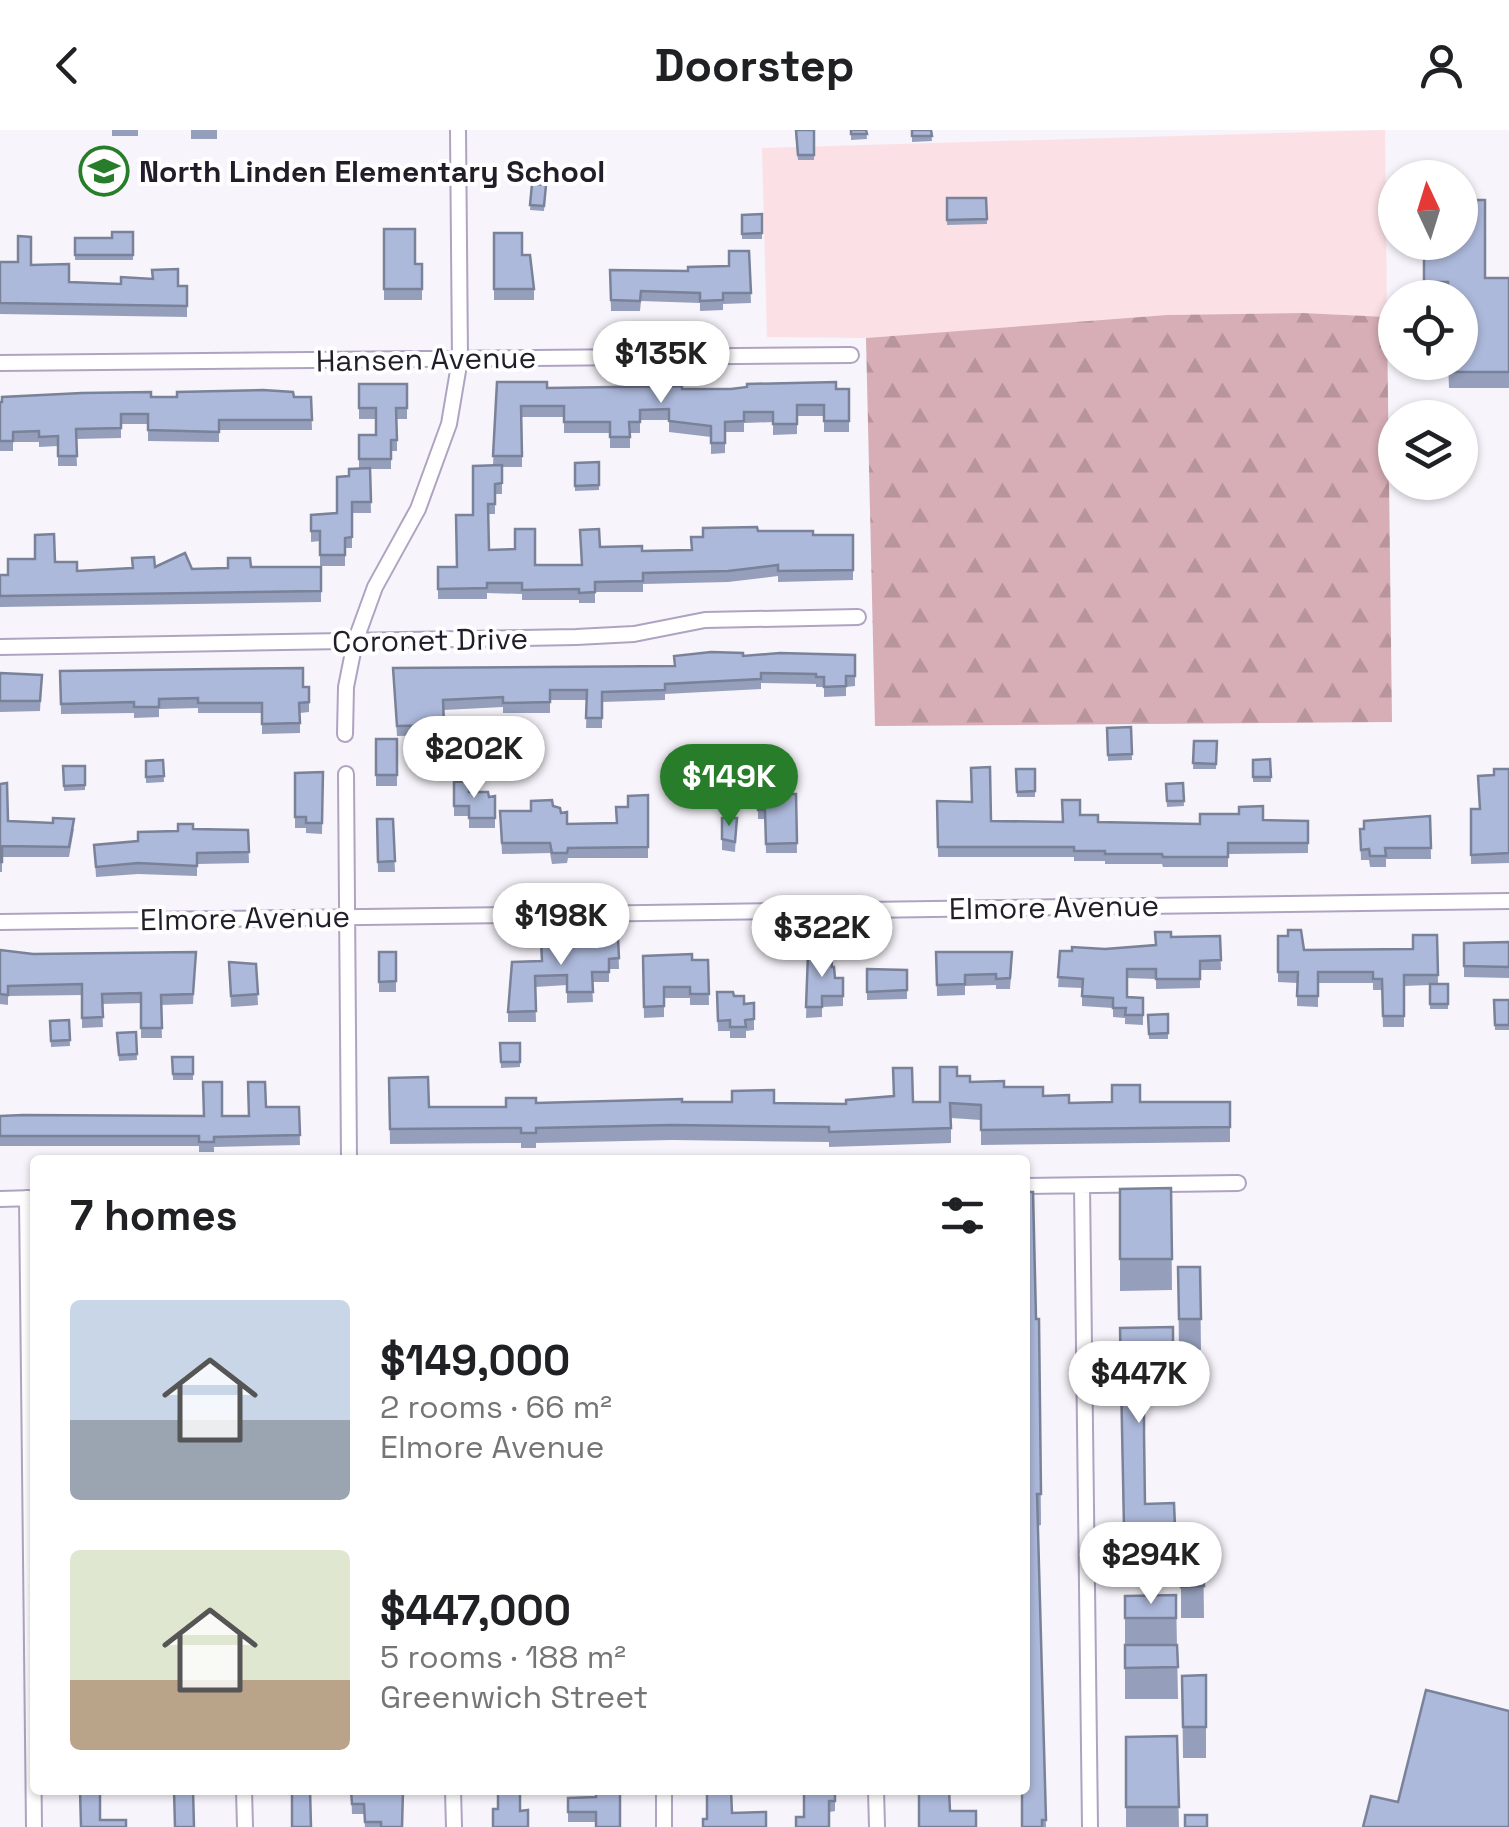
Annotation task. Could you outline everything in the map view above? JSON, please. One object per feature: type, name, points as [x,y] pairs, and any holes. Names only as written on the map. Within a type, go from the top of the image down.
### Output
[{"type":"street","points":[[346,734],[346,687],[355,642],[375,587],[434,471],[449,424],[460,359],[458,130]]},
{"type":"street","name":"Hansen Avenue","points":[[0,363],[851,354]]},
{"type":"street","name":"Coronet Drive","points":[[0,647],[615,635],[705,620],[858,617]]},
{"type":"street","points":[[346,774],[350,1155]]},
{"type":"street","name":"Elmore Avenue","points":[[0,922],[1509,901]]},
{"type":"street","points":[[1030,1186],[1238,1182]]},
{"type":"street","points":[[1082,1186],[1090,1827]]},
{"type":"street","points":[[0,1199],[30,1198]]},
{"type":"street","points":[[34,1795],[34,1827]]},
{"type":"street","points":[[244,1795],[245,1827]]},
{"type":"street","points":[[453,1795],[454,1827]]},
{"type":"street","points":[[664,1795],[664,1827]]},
{"type":"street","points":[[876,1795],[876,1827]]},
{"type":"shaded area","points":[[1385,130],[1385,160],[1378,160],[1378,260],[1386,260],[1387,280],[1378,280],[1378,317],[1301,313],[1167,315],[866,338],[767,337],[762,148]]},
{"type":"green space","points":[[1302,313],[1378,317],[1378,380],[1388,380],[1388,400],[1378,400],[1378,500],[1389,500],[1392,722],[875,726],[866,338],[1167,315]]},
{"type":"building","points":[[796,130],[814,130],[814,155],[798,155]]},
{"type":"building","points":[[912,130],[931,130],[932,136],[912,136]]},
{"type":"building","points":[[532,184],[546,185],[544,206],[530,205]]},
{"type":"building","points":[[947,198],[986,198],[987,219],[947,220]]},
{"type":"building","points":[[1478,200],[1485,200],[1485,278],[1509,278],[1509,372],[1478,372],[1478,280],[1424,280],[1424,260],[1478,260]]},
{"type":"building","points":[[762,214],[762,233],[742,234],[742,215]]},
{"type":"building","points":[[384,229],[415,229],[415,264],[422,264],[422,289],[384,289]]},
{"type":"building","points":[[112,232],[133,232],[133,255],[75,255],[75,238],[112,238]]},
{"type":"building","points":[[494,233],[522,233],[522,255],[530,255],[534,289],[494,289]]},
{"type":"building","points":[[18,236],[31,237],[31,265],[69,264],[69,282],[121,284],[121,277],[153,279],[152,270],[178,269],[178,286],[187,286],[187,306],[0,303],[0,262],[18,262]]},
{"type":"building","points":[[729,251],[749,251],[751,293],[723,293],[723,300],[700,301],[700,293],[641,291],[640,301],[611,300],[610,270],[688,271],[688,267],[729,266]]},
{"type":"building","points":[[497,382],[547,382],[547,388],[731,389],[747,384],[836,382],[836,389],[849,389],[849,421],[824,421],[824,405],[797,405],[797,424],[773,424],[773,412],[744,412],[744,421],[725,422],[725,443],[711,443],[711,426],[669,421],[669,409],[640,410],[640,422],[629,422],[630,437],[610,437],[610,422],[564,422],[564,406],[521,406],[522,456],[493,456]]},
{"type":"building","points":[[359,384],[407,384],[407,408],[396,408],[397,440],[391,440],[391,459],[359,459],[359,435],[376,435],[376,408],[359,408]]},
{"type":"building","points":[[263,390],[311,397],[312,420],[219,420],[219,432],[148,430],[148,414],[121,414],[121,428],[76,429],[77,456],[58,456],[58,436],[39,437],[39,431],[13,432],[13,441],[0,441],[2,397],[151,392],[151,397],[177,397],[177,392]]},
{"type":"building","points":[[599,462],[599,485],[575,486],[575,463]]},
{"type":"building","points":[[502,465],[502,483],[495,484],[495,504],[488,504],[489,550],[515,549],[515,529],[535,529],[535,565],[582,565],[580,530],[599,529],[600,547],[642,546],[642,551],[692,550],[691,537],[703,537],[703,528],[757,527],[758,531],[853,535],[853,570],[778,571],[778,565],[728,571],[643,573],[643,581],[595,582],[595,592],[579,593],[579,589],[522,590],[522,583],[438,589],[438,567],[457,567],[456,515],[473,515],[473,466]]},
{"type":"building","points":[[370,468],[371,502],[352,502],[352,537],[345,538],[345,555],[320,555],[320,531],[311,531],[311,515],[337,513],[337,477],[349,476],[349,469]]},
{"type":"building","points":[[54,534],[55,562],[77,562],[77,571],[133,568],[132,558],[154,557],[155,567],[185,553],[192,569],[228,568],[228,558],[250,558],[251,567],[321,567],[321,591],[0,596],[0,575],[8,575],[8,559],[35,559],[35,535]]},
{"type":"building","points":[[711,652],[743,656],[855,655],[855,676],[846,676],[846,686],[824,687],[824,677],[816,674],[761,673],[761,679],[665,684],[665,690],[602,692],[602,718],[586,718],[587,690],[550,690],[550,702],[503,703],[503,697],[443,700],[444,725],[397,726],[393,668],[675,666],[674,656]]},
{"type":"building","points":[[303,668],[303,687],[309,687],[309,702],[299,703],[300,723],[262,724],[262,703],[198,703],[198,698],[159,699],[159,707],[134,707],[134,702],[61,704],[60,671]]},
{"type":"building","points":[[0,673],[42,675],[40,701],[0,701]]},
{"type":"building","points":[[1131,727],[1132,754],[1108,755],[1107,728]]},
{"type":"building","points":[[376,739],[397,739],[397,775],[376,775]]},
{"type":"building","points":[[1194,741],[1217,741],[1216,764],[1193,763]]},
{"type":"building","points":[[1270,759],[1271,777],[1253,777],[1253,760]]},
{"type":"building","points":[[163,760],[164,776],[146,777],[146,761]]},
{"type":"building","points":[[63,766],[85,766],[85,785],[64,786]]},
{"type":"building","points":[[786,766],[787,794],[796,794],[797,843],[766,844],[765,810],[758,810],[758,767]]},
{"type":"building","points":[[990,767],[991,821],[1063,822],[1062,800],[1080,800],[1080,815],[1098,815],[1098,822],[1200,824],[1200,814],[1239,814],[1239,807],[1263,806],[1263,820],[1308,821],[1308,843],[1228,843],[1228,857],[1105,854],[1074,851],[1074,847],[938,847],[937,801],[972,802],[971,768]]},
{"type":"building","points":[[1016,769],[1035,769],[1035,791],[1017,792]]},
{"type":"building","points":[[1494,769],[1509,769],[1509,853],[1471,855],[1471,809],[1480,809],[1478,776],[1494,775]]},
{"type":"building","points":[[323,772],[322,823],[306,823],[306,817],[295,817],[295,773]]},
{"type":"building","points":[[469,781],[469,792],[495,796],[495,818],[469,818],[469,806],[454,806],[454,782]]},
{"type":"building","points":[[7,783],[8,821],[53,823],[53,818],[74,819],[69,847],[2,846],[0,862],[0,784]]},
{"type":"building","points":[[1183,783],[1184,801],[1167,801],[1166,784]]},
{"type":"building","points":[[648,795],[648,847],[568,848],[567,853],[552,853],[550,843],[502,843],[500,811],[531,811],[531,801],[552,800],[561,813],[567,812],[567,824],[617,823],[616,807],[628,807],[628,796]]},
{"type":"building","points":[[1430,816],[1431,848],[1385,848],[1386,856],[1370,856],[1369,849],[1361,850],[1360,829],[1364,829],[1364,821]]},
{"type":"building","points":[[722,818],[737,818],[735,842],[722,839]]},
{"type":"building","points":[[377,819],[393,819],[395,861],[378,862]]},
{"type":"building","points":[[178,824],[193,824],[193,829],[248,830],[249,852],[197,853],[197,866],[138,863],[96,867],[94,845],[138,841],[138,832],[178,831]]},
{"type":"building","points":[[1288,930],[1301,930],[1304,950],[1413,949],[1413,935],[1437,935],[1438,975],[1404,975],[1404,1016],[1383,1016],[1382,979],[1373,979],[1373,972],[1318,972],[1318,996],[1297,996],[1298,972],[1278,972],[1278,936],[1288,936]]},
{"type":"building","points":[[1155,932],[1171,932],[1171,937],[1220,936],[1221,960],[1200,961],[1200,979],[1156,979],[1156,969],[1127,969],[1127,997],[1143,998],[1143,1015],[1125,1015],[1126,1008],[1113,1008],[1113,998],[1082,996],[1083,979],[1058,977],[1060,951],[1072,951],[1072,947],[1156,945]]},
{"type":"building","points":[[618,938],[619,958],[609,959],[609,972],[592,972],[593,992],[567,992],[567,975],[535,976],[536,1011],[508,1012],[512,962],[542,961],[541,940]]},
{"type":"building","points":[[1509,942],[1509,967],[1464,966],[1464,943]]},
{"type":"building","points":[[0,950],[33,954],[196,952],[193,994],[161,995],[162,1028],[141,1028],[141,993],[102,994],[103,1017],[82,1018],[82,984],[8,986],[8,995],[0,994]]},
{"type":"building","points":[[379,952],[396,952],[396,981],[379,982]]},
{"type":"building","points":[[936,952],[1012,952],[1010,978],[996,979],[996,974],[965,975],[965,984],[937,985]]},
{"type":"building","points":[[831,953],[835,978],[843,978],[843,996],[822,996],[822,1007],[806,1007],[808,954]]},
{"type":"building","points":[[692,954],[692,960],[708,960],[709,994],[690,994],[690,987],[664,987],[664,1006],[644,1007],[643,956]]},
{"type":"building","points":[[229,962],[256,964],[258,994],[231,996]]},
{"type":"building","points":[[867,969],[907,970],[907,990],[867,992]]},
{"type":"building","points":[[1430,984],[1448,984],[1448,1004],[1430,1004]]},
{"type":"building","points":[[717,992],[733,992],[734,996],[744,996],[744,1004],[754,1003],[754,1019],[745,1020],[746,1027],[730,1027],[730,1020],[718,1021]]},
{"type":"building","points":[[1494,1000],[1509,1000],[1509,1025],[1495,1025]]},
{"type":"building","points":[[1168,1014],[1168,1033],[1149,1034],[1148,1015]]},
{"type":"building","points":[[69,1020],[70,1040],[51,1041],[50,1021]]},
{"type":"building","points":[[136,1032],[137,1054],[119,1055],[117,1033]]},
{"type":"building","points":[[500,1043],[520,1043],[520,1062],[501,1062]]},
{"type":"building","points":[[172,1057],[193,1057],[193,1074],[173,1074]]},
{"type":"building","points":[[940,1067],[957,1067],[957,1076],[970,1076],[970,1082],[1004,1081],[1004,1087],[1043,1087],[1043,1096],[1069,1095],[1069,1103],[1112,1102],[1112,1085],[1140,1085],[1140,1102],[1230,1102],[1230,1127],[981,1130],[981,1105],[950,1103],[951,1128],[829,1132],[829,1127],[672,1125],[536,1128],[536,1133],[521,1133],[521,1128],[390,1129],[389,1078],[428,1077],[429,1107],[506,1107],[506,1098],[536,1098],[536,1103],[682,1099],[732,1102],[732,1091],[774,1090],[774,1103],[846,1104],[846,1100],[894,1096],[893,1068],[912,1068],[913,1102],[940,1102]]},
{"type":"building","points":[[203,1082],[222,1082],[222,1116],[249,1116],[248,1082],[265,1082],[266,1107],[299,1107],[300,1135],[214,1137],[214,1142],[199,1142],[199,1136],[0,1136],[0,1116],[204,1116]]},
{"type":"building","points":[[1171,1188],[1172,1259],[1120,1259],[1120,1189]]},
{"type":"building","points":[[1033,1192],[1039,1319],[1041,1494],[1037,1494],[1046,1820],[1042,1820],[1042,1827],[1022,1827],[1022,1795],[1030,1795]]},
{"type":"building","points":[[1178,1267],[1200,1267],[1201,1319],[1179,1319]]},
{"type":"building","points":[[1173,1327],[1173,1350],[1144,1350],[1144,1434],[1145,1504],[1174,1503],[1175,1527],[1124,1527],[1120,1328]]},
{"type":"building","points":[[1181,1535],[1203,1535],[1204,1586],[1181,1587]]},
{"type":"building","points":[[1176,1595],[1176,1618],[1125,1618],[1125,1596]]},
{"type":"building","points":[[1125,1645],[1177,1645],[1178,1667],[1125,1668]]},
{"type":"building","points":[[1206,1675],[1206,1727],[1183,1727],[1182,1676]]},
{"type":"building","points":[[1426,1690],[1509,1711],[1509,1827],[1363,1827],[1371,1796],[1398,1802]]},
{"type":"building","points":[[1177,1736],[1179,1807],[1126,1807],[1126,1737]]},
{"type":"building","points":[[80,1795],[100,1795],[100,1820],[126,1820],[126,1827],[81,1827]]},
{"type":"building","points":[[174,1795],[193,1795],[194,1827],[175,1827]]},
{"type":"building","points":[[292,1795],[310,1795],[311,1827],[292,1827]]},
{"type":"building","points":[[351,1795],[403,1795],[402,1827],[365,1822],[364,1804],[352,1804]]},
{"type":"building","points":[[498,1795],[520,1795],[520,1811],[528,1810],[528,1827],[493,1827],[493,1809],[498,1809]]},
{"type":"building","points":[[620,1795],[620,1827],[596,1827],[596,1812],[568,1812],[568,1798]]},
{"type":"building","points":[[707,1795],[731,1795],[732,1813],[766,1812],[766,1827],[703,1827],[703,1819],[707,1819]]},
{"type":"building","points":[[804,1795],[835,1795],[835,1801],[829,1801],[829,1827],[796,1827],[796,1817],[804,1817]]},
{"type":"building","points":[[919,1795],[949,1795],[950,1811],[976,1811],[976,1827],[919,1827]]},
{"type":"building","points":[[1185,1815],[1207,1815],[1207,1827],[1185,1827]]},
{"type":"place","name":"North Linden Elementary School","points":[[104,171]]}]
